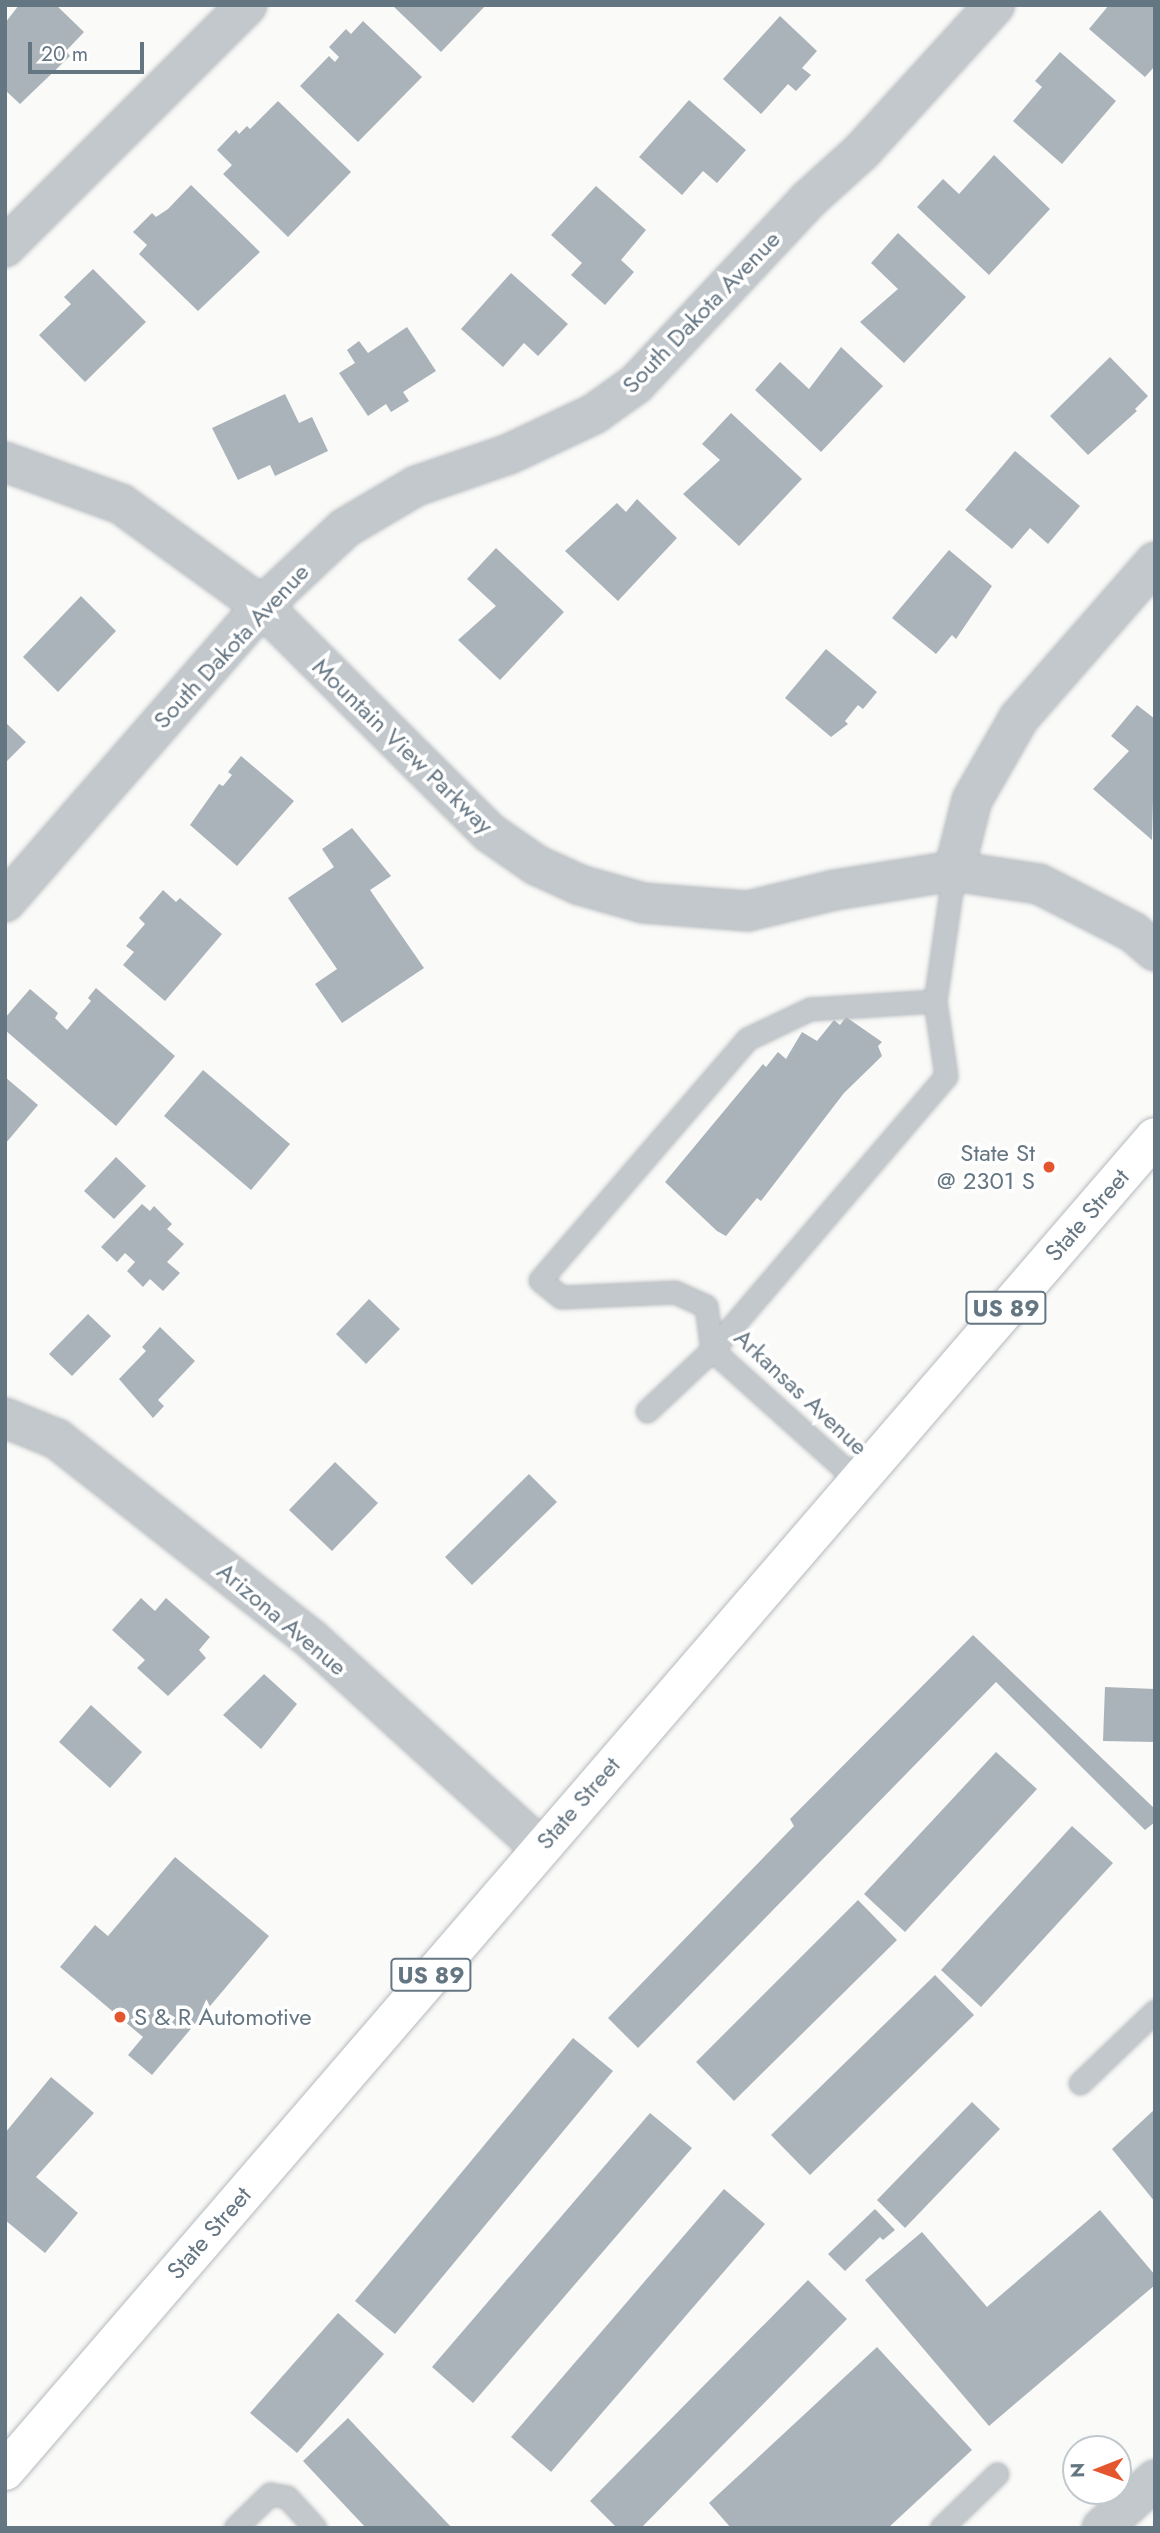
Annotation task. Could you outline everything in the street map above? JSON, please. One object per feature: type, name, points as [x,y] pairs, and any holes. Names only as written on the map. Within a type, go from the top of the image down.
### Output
[{"type":"main road","name":"State Street","points":[[5,2471],[540,1847],[1155,1137]]},
{"type":"street","points":[[5,247],[247,5]]},
{"type":"street","name":"South Dakota Avenue","points":[[5,902],[262,606],[345,528],[416,486],[509,454],[594,414],[636,384],[808,200],[862,151],[995,5]]},
{"type":"street","name":"Mountain View Parkway","points":[[5,462],[121,504],[262,606],[490,832],[536,865],[580,885],[643,903],[748,911],[835,890],[954,871],[1040,884],[1133,932],[1155,951]]},
{"type":"street","points":[[954,871],[972,800],[1019,718],[1155,562]]},
{"type":"street","name":"Arizona Avenue","points":[[5,1418],[57,1439],[310,1638],[540,1847]]},
{"type":"street","points":[[1102,2528],[1155,2480]]},
{"type":"lane","points":[[647,1412],[712,1350],[946,1076],[935,1001],[954,871]]},
{"type":"lane","name":"Arkansas Avenue","points":[[857,1480],[712,1350],[706,1306],[675,1292],[561,1297],[540,1280],[747,1039],[810,1009],[935,1001]]},
{"type":"lane","points":[[1080,2082],[1155,2011]]},
{"type":"lane","points":[[942,2528],[996,2474]]},
{"type":"lane","points":[[235,2528],[270,2494],[286,2497],[315,2528]]},
{"type":"building","points":[[19,5],[56,5],[84,32],[66,51],[70,56],[20,104],[5,90],[5,23]]},
{"type":"building","points":[[392,5],[486,5],[441,52]]},
{"type":"building","points":[[1109,5],[1155,5],[1155,66],[1145,77],[1089,29]]},
{"type":"building","points":[[780,16],[817,51],[802,68],[811,75],[796,91],[788,84],[761,114],[723,79]]},
{"type":"building","points":[[363,21],[422,77],[358,142],[300,86],[329,56],[335,62],[339,57],[329,47],[346,29],[351,34]]},
{"type":"building","points":[[1060,52],[1116,101],[1062,164],[1013,121],[1042,87],[1035,81]]},
{"type":"building","points":[[689,100],[746,150],[717,183],[703,171],[682,195],[639,157]]},
{"type":"building","points":[[278,101],[351,172],[288,237],[223,174],[232,165],[217,150],[236,130],[239,134],[247,126],[250,129]]},
{"type":"building","points":[[994,155],[1050,209],[989,275],[917,207],[943,179],[959,194]]},
{"type":"building","points":[[191,185],[260,252],[198,311],[139,254],[147,245],[133,232],[152,213],[156,217],[168,209]]},
{"type":"building","points":[[596,186],[646,230],[621,260],[634,272],[605,305],[571,275],[582,263],[551,235]]},
{"type":"building","points":[[898,233],[966,297],[904,363],[860,322],[898,289],[871,263]]},
{"type":"building","points":[[93,269],[146,322],[85,382],[39,335],[71,304],[64,297]]},
{"type":"building","points":[[511,273],[568,324],[538,356],[524,343],[503,367],[461,329]]},
{"type":"building","points":[[407,327],[436,371],[403,392],[409,401],[391,412],[386,404],[368,416],[339,373],[355,363],[347,350],[359,341],[368,353]]},
{"type":"building","points":[[841,347],[883,386],[821,452],[755,390],[780,362],[809,389]]},
{"type":"building","points":[[1110,357],[1148,396],[1135,409],[1137,411],[1088,455],[1050,416]]},
{"type":"building","points":[[285,394],[299,423],[312,417],[328,451],[275,476],[270,465],[238,480],[212,428]]},
{"type":"building","points":[[731,413],[802,479],[739,546],[683,494],[720,460],[702,444]]},
{"type":"building","points":[[1015,451],[1080,506],[1048,544],[1030,528],[1012,549],[965,510]]},
{"type":"building","points":[[637,499],[677,538],[618,601],[565,551],[617,503],[626,512]]},
{"type":"building","points":[[496,548],[564,612],[500,680],[458,640],[496,606],[467,579]]},
{"type":"building","points":[[949,550],[992,586],[956,639],[952,635],[936,654],[892,618]]},
{"type":"building","points":[[81,596],[116,631],[58,692],[23,657]]},
{"type":"building","points":[[826,649],[877,692],[863,709],[858,705],[845,721],[848,724],[831,737],[785,698]]},
{"type":"building","points":[[1137,705],[1155,719],[1152,840],[1093,789],[1129,751],[1111,736]]},
{"type":"building","points":[[5,722],[26,742],[5,763]]},
{"type":"building","points":[[241,756],[294,801],[237,866],[190,825],[219,784],[223,786],[232,775],[228,772]]},
{"type":"building","points":[[352,828],[391,876],[370,890],[424,968],[342,1023],[315,984],[337,969],[288,898],[334,867],[322,849]]},
{"type":"building","points":[[163,890],[176,902],[180,898],[222,934],[165,1001],[123,965],[134,952],[126,946],[145,924],[139,918]]},
{"type":"building","points":[[96,988],[175,1056],[116,1126],[5,1030],[5,1018],[30,989],[58,1013],[55,1018],[67,1030],[91,1001],[88,998]]},
{"type":"building","points":[[846,1017],[882,1042],[878,1046],[882,1056],[844,1093],[761,1201],[757,1198],[726,1236],[717,1231],[665,1182],[763,1064],[766,1067],[778,1052],[786,1059],[802,1032],[817,1041],[834,1020],[840,1025]]},
{"type":"building","points":[[203,1070],[290,1144],[251,1190],[164,1116]]},
{"type":"building","points":[[5,1077],[38,1105],[5,1144]]},
{"type":"building","points":[[116,1157],[146,1186],[114,1219],[84,1191]]},
{"type":"building","points":[[142,1204],[150,1211],[154,1206],[172,1224],[167,1229],[184,1244],[167,1262],[180,1273],[163,1291],[150,1279],[143,1287],[127,1271],[135,1262],[125,1253],[117,1262],[101,1247]]},
{"type":"building","points":[[369,1299],[400,1329],[366,1364],[336,1334]]},
{"type":"building","points":[[88,1314],[111,1336],[72,1376],[49,1354]]},
{"type":"building","points":[[160,1327],[195,1361],[158,1400],[164,1406],[153,1418],[119,1379],[146,1351],[142,1347]]},
{"type":"building","points":[[335,1462],[378,1503],[332,1551],[289,1510]]},
{"type":"building","points":[[529,1474],[557,1502],[472,1585],[445,1557]]},
{"type":"building","points":[[141,1598],[155,1611],[166,1598],[210,1637],[199,1650],[206,1658],[168,1696],[137,1668],[145,1660],[112,1630]]},
{"type":"building","points":[[973,1635],[1155,1809],[1155,1822],[1145,1830],[996,1682],[638,2048],[608,2018],[794,1826],[790,1819]]},
{"type":"building","points":[[264,1674],[297,1704],[261,1749],[223,1715]]},
{"type":"building","points":[[1105,1687],[1155,1689],[1155,1742],[1103,1741]]},
{"type":"building","points":[[91,1705],[142,1752],[110,1788],[59,1742]]},
{"type":"building","points":[[996,1752],[1037,1789],[905,1932],[864,1894]]},
{"type":"building","points":[[1072,1826],[1113,1863],[981,2007],[941,1970]]},
{"type":"building","points":[[175,1857],[269,1936],[152,2075],[128,2055],[143,2037],[60,1967],[95,1925],[108,1936]]},
{"type":"building","points":[[858,1900],[897,1940],[734,2101],[696,2062]]},
{"type":"building","points":[[935,1975],[974,2015],[810,2175],[771,2135]]},
{"type":"building","points":[[573,2038],[613,2071],[395,2334],[355,2301]]},
{"type":"building","points":[[51,2077],[94,2113],[36,2177],[78,2213],[45,2253],[5,2220],[5,2133]]},
{"type":"building","points":[[972,2102],[1000,2129],[905,2228],[877,2200]]},
{"type":"building","points":[[1155,2109],[1155,2202],[1112,2149]]},
{"type":"building","points":[[650,2113],[692,2148],[473,2403],[432,2367]]},
{"type":"building","points":[[724,2189],[765,2224],[551,2472],[511,2437]]},
{"type":"building","points":[[875,2209],[895,2230],[883,2240],[880,2237],[845,2271],[828,2254]]},
{"type":"building","points":[[1100,2210],[1155,2275],[1155,2285],[989,2426],[865,2280],[922,2232],[987,2307]]},
{"type":"building","points":[[808,2280],[847,2319],[641,2528],[617,2528],[590,2501]]},
{"type":"building","points":[[338,2313],[384,2354],[297,2453],[250,2413]]},
{"type":"building","points":[[877,2347],[972,2450],[888,2528],[731,2528],[709,2503]]},
{"type":"building","points":[[348,2418],[452,2528],[366,2528],[303,2461]]},
{"type":"place","name":"State St @ 2301 S","points":[[1049,1167]]},
{"type":"place","name":"S & R Automotive","points":[[120,2017]]}]
